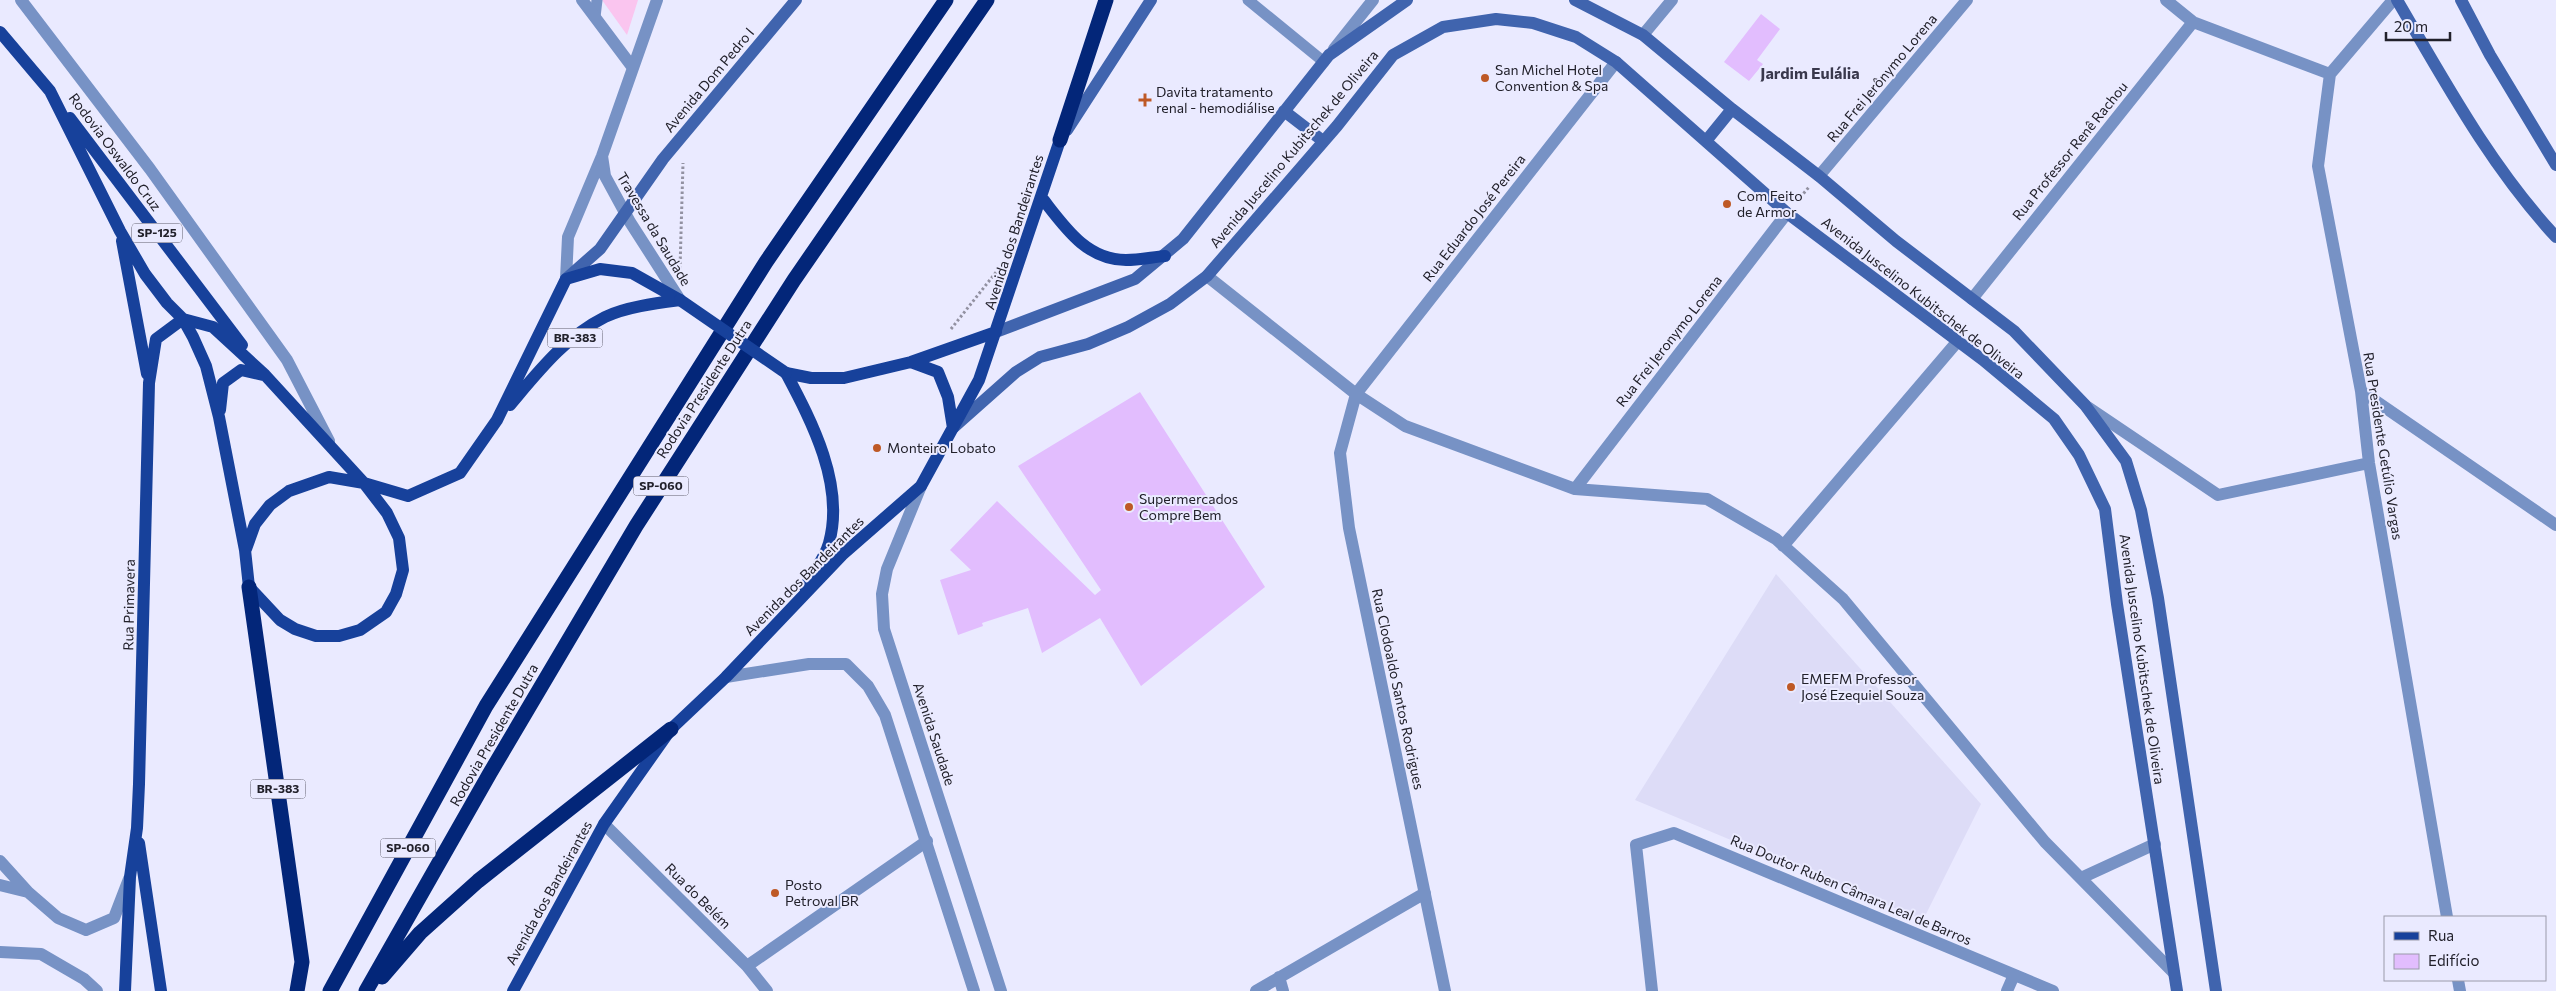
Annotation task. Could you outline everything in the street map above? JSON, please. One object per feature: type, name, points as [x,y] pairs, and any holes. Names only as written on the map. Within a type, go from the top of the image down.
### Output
[{"type":"highway","name":"Rodovia Presidente Dutra","points":[[330,991],[492,698],[766,262],[946,0]]},
{"type":"highway","name":"Rodovia Presidente Dutra","points":[[368,991],[490,773],[636,526],[794,280],[987,0]]},
{"type":"highway","points":[[1060,140],[1106,0]]},
{"type":"highway","name":"BR-383","points":[[249,587],[302,962],[297,991]]},
{"type":"highway","points":[[368,991],[420,933],[478,881],[671,729]]},
{"type":"main road","name":"Avenida Dom Pedro I","points":[[566,279],[600,249],[648,180],[684,134],[796,0]]},
{"type":"main road","name":"Avenida dos Bandeirantes","points":[[513,991],[604,824],[671,729],[726,676],[842,555],[921,486],[980,380],[1060,140],[1151,0]]},
{"type":"main road","name":"Avenida Juscelino Kubitschek de Oliveira","points":[[786,373],[811,378],[844,378],[911,362],[1135,279],[1165,256],[1183,239],[1327,59],[1407,0]]},
{"type":"main road","name":"Avenida Juscelino Kubitschek de Oliveira","points":[[1575,0],[1643,35],[1732,109],[1819,176],[1896,241],[2014,331],[2085,405],[2126,460],[2141,510],[2158,598],[2216,991]]},
{"type":"main road","points":[[2395,0],[2472,129],[2538,217],[2556,237]]},
{"type":"main road","points":[[2461,0],[2490,55],[2556,165]]},
{"type":"main road","name":"Avenida Juscelino Kubitschek de Oliveira","points":[[953,428],[1016,372],[1040,357],[1088,344],[1128,327],[1170,304],[1207,276],[1323,141],[1393,54],[1443,27],[1496,19],[1533,23],[1576,37],[1616,62],[1787,212],[1957,342],[2054,420],[2080,455],[2105,509],[2117,604],[2177,991]]},
{"type":"main road","name":"SP-125","points":[[0,32],[50,92],[120,231],[145,274],[167,303],[184,319],[206,366],[219,417],[245,550],[249,587]]},
{"type":"main road","name":"Rodovia Oswaldo Cruz","points":[[50,92],[264,375]]},
{"type":"main road","points":[[1706,141],[1732,109]]},
{"type":"main road","points":[[1284,111],[1323,141]]},
{"type":"main road","points":[[1042,198],[1079,242],[1102,256],[1126,260],[1165,256]]},
{"type":"main road","points":[[120,231],[149,383]]},
{"type":"main road","points":[[566,279],[600,269],[632,273],[680,300],[786,373],[813,425],[829,479],[833,510],[829,544],[796,604]]},
{"type":"main road","name":"BR-383","points":[[364,483],[408,496],[460,473],[496,420],[566,279]]},
{"type":"main road","name":"Travessa da Saudade","points":[[496,420],[554,353],[605,316],[652,304],[680,300]]},
{"type":"main road","points":[[149,383],[156,339],[184,319],[213,327],[264,375]]},
{"type":"main road","points":[[911,362],[938,372],[948,397],[953,428]]},
{"type":"main road","points":[[219,417],[223,382],[241,370],[264,375]]},
{"type":"main road","name":"SP-125","points":[[264,375],[364,483]]},
{"type":"main road","name":"Rua Primavera","points":[[125,991],[130,877],[137,828],[149,383]]},
{"type":"main road","points":[[245,550],[255,524],[270,505],[289,491],[329,477],[364,483],[387,514],[399,538],[403,570],[396,594],[386,612],[360,630],[339,636],[316,636],[295,629],[280,620],[249,587]]},
{"type":"main road","name":"Rua Primavera","points":[[137,828],[162,991]]},
{"type":"street","points":[[21,0],[150,169],[287,360],[333,450]]},
{"type":"street","points":[[582,0],[633,68]]},
{"type":"street","name":"Travessa da Saudade","points":[[566,279],[568,237],[602,156],[657,0]]},
{"type":"street","points":[[1327,59],[1373,0]]},
{"type":"street","points":[[1643,35],[1672,0]]},
{"type":"street","name":"Rua Frei Jerônymo Lorena","points":[[1819,176],[1967,0]]},
{"type":"street","points":[[2166,0],[2192,22],[2330,74],[2395,0]]},
{"type":"street","name":"Rua Professor Renê Rachou","points":[[1972,299],[2192,22]]},
{"type":"street","name":"Rua Eduardo José Pereira","points":[[1356,394],[1616,62]]},
{"type":"street","name":"Rua Presidente Getúlio Vargas","points":[[2330,74],[2318,166],[2360,391],[2368,463],[2447,916]]},
{"type":"street","name":"Travessa da Saudade","points":[[602,156],[604,176],[630,222],[680,300]]},
{"type":"street","name":"Rua Frei Jeronymo Lorena","points":[[1575,489],[1787,212]]},
{"type":"street","points":[[1207,276],[1356,394],[1405,426],[1575,489],[1707,499],[1776,539],[1843,599],[2045,842],[2174,973]]},
{"type":"street","points":[[1783,546],[1957,342]]},
{"type":"street","points":[[2360,391],[2556,525]]},
{"type":"street","name":"Rua Clodoaldo Santos Rodrigues","points":[[1356,394],[1340,453],[1349,528],[1444,991]]},
{"type":"street","points":[[2085,405],[2218,495],[2368,463]]},
{"type":"street","name":"Avenida Saudade","points":[[921,486],[887,569],[882,594],[884,628],[1001,991]]},
{"type":"street","points":[[726,676],[809,664],[846,664],[868,686],[885,715],[974,991]]},
{"type":"street","name":"Rua do Belém","points":[[604,824],[747,966],[767,991]]},
{"type":"street","name":"Rua Doutor Ruben Câmara Leal de Barros","points":[[1652,991],[1636,845],[1674,833],[2053,991]]},
{"type":"street","points":[[747,966],[927,841]]},
{"type":"street","points":[[2081,878],[2155,844]]},
{"type":"street","points":[[0,862],[28,892],[58,918],[86,930],[114,918],[130,877]]},
{"type":"street","points":[[0,886],[28,892]]},
{"type":"street","points":[[1256,991],[1425,893]]},
{"type":"street","points":[[0,952],[41,954],[84,979],[97,991]]},
{"type":"street","points":[[2008,991],[2014,975]]},
{"type":"street","points":[[1280,976],[1284,991]]},
{"type":"lane","points":[[595,17],[597,0]]},
{"type":"lane","points":[[1248,0],[1327,59]]},
{"type":"path","points":[[680,270],[684,134]]},
{"type":"path","points":[[1787,212],[1819,176]]},
{"type":"path","points":[[948,333],[1002,264]]},
{"type":"shaded area","points":[[602,0],[638,0],[627,35]]},
{"type":"shaded area","name":"EMEFM Professor José Ezequiel Souza","points":[[1776,574],[1981,804],[1923,920],[1635,800]]},
{"type":"building","points":[[1761,14],[1780,29],[1757,60],[1763,64],[1749,81],[1724,62]]},
{"type":"building","name":"Supermercados Compre Bem","points":[[1140,392],[1265,587],[1141,686],[1100,618],[1042,653],[1028,608],[982,623],[983,626],[958,635],[940,580],[971,570],[950,550],[997,501],[1095,595],[1101,590],[1018,466]]},
{"type":"place","name":"San Michel Hotel Convention & Spa","points":[[1485,78]]},
{"type":"place","name":"Davita tratamento renal - hemodiálise","points":[[1145,100]]},
{"type":"place","name":"Com Feito de Armor","points":[[1727,204]]},
{"type":"place","name":"Monteiro Lobato","points":[[877,448]]},
{"type":"place","name":"Supermercados Compre Bem","points":[[1129,507]]},
{"type":"place","name":"EMEFM Professor José Ezequiel Souza","points":[[1791,687]]},
{"type":"place","name":"Posto Petroval BR","points":[[775,893]]},
{"type":"district","name":"Jardim Eulália","points":[[1810,73]]}]
